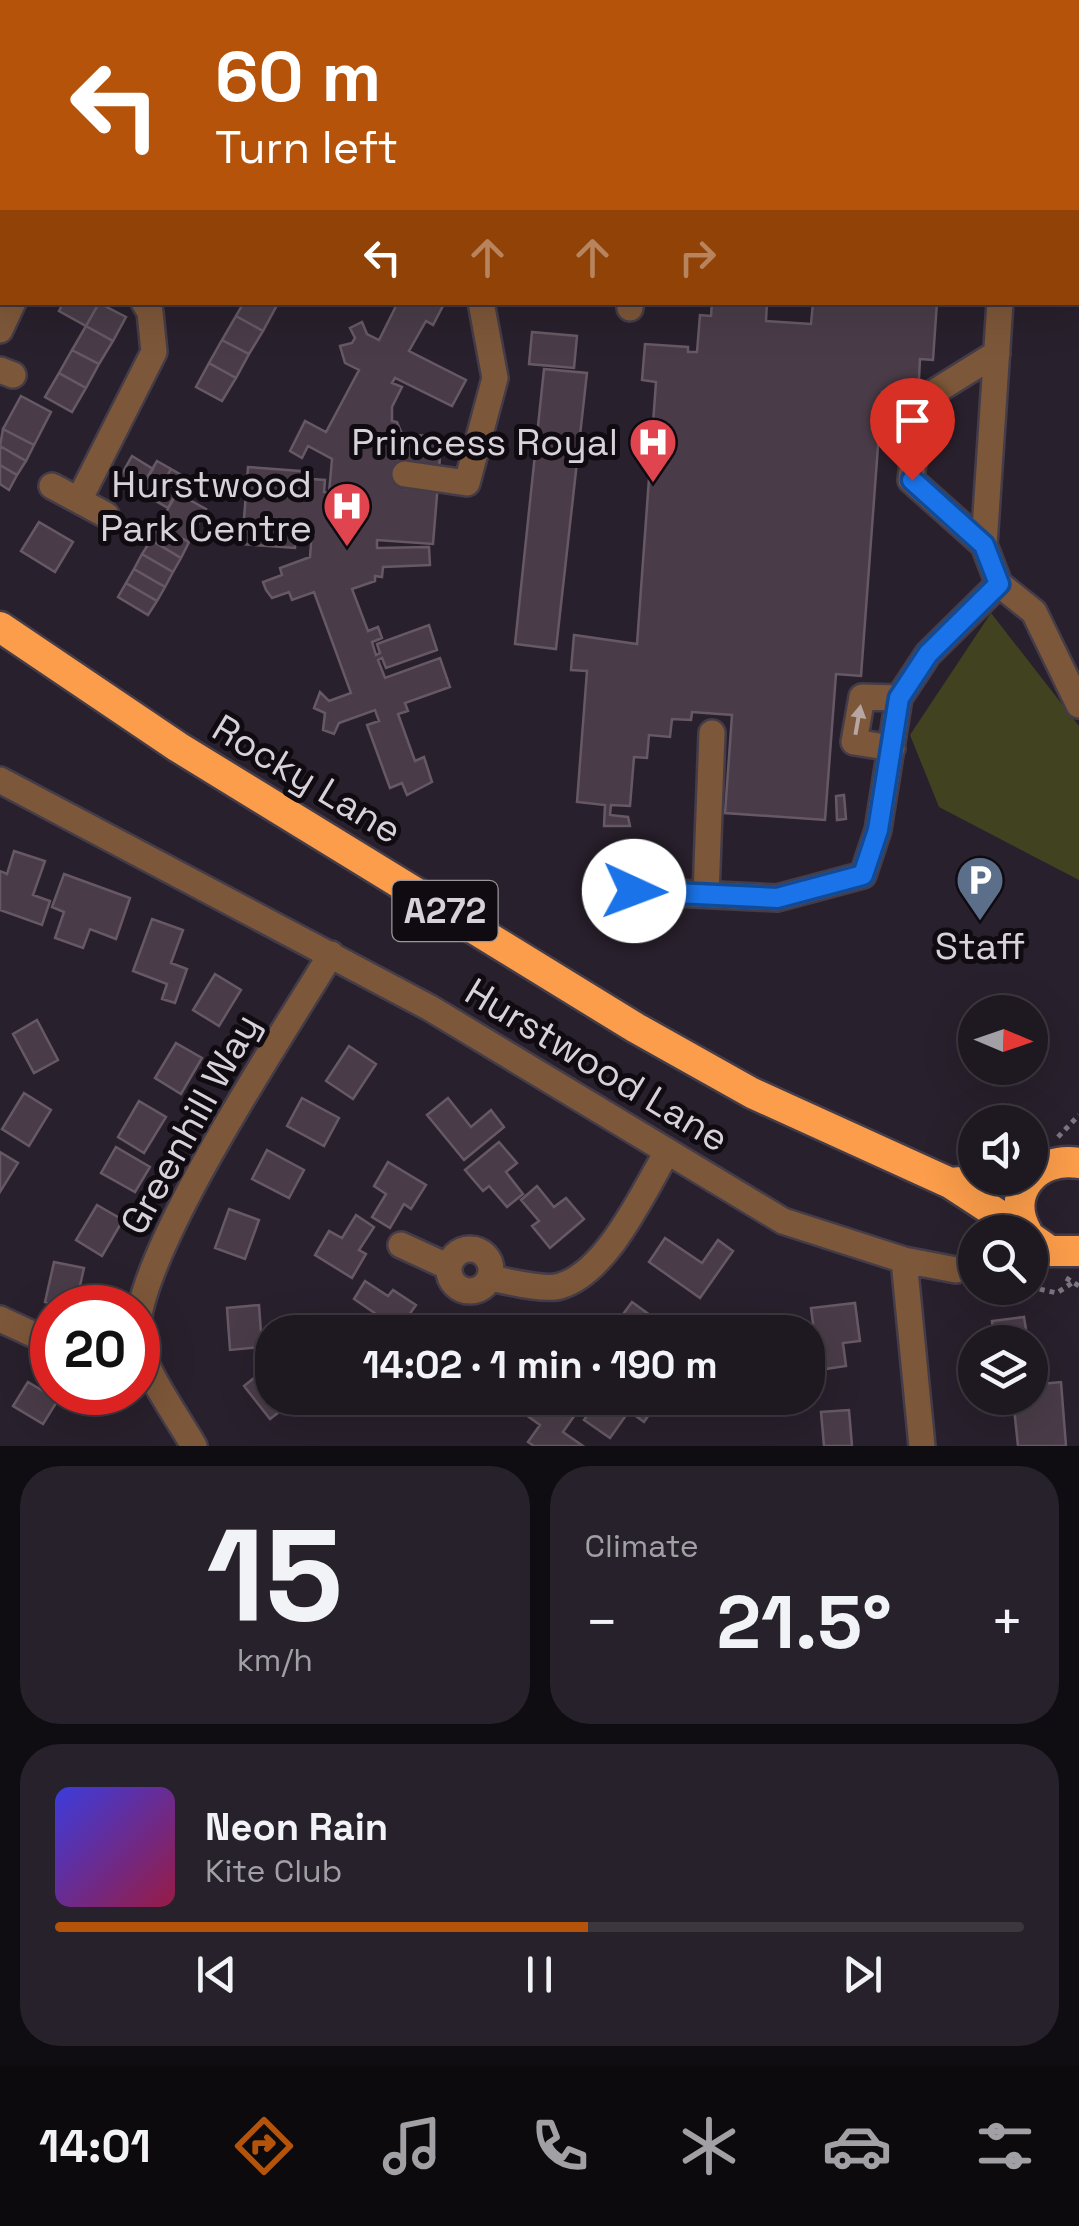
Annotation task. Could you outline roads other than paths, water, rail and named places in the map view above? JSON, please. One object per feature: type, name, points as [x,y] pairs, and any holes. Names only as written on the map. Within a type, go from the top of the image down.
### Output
[{"type":"highway","name":"Rocky Lane","points":[[0,627],[178,747],[636,1028],[752,1093],[950,1182],[999,1215]]},
{"type":"highway","name":"Rocky Lane","points":[[1048,1164],[1079,1163]]},
{"type":"highway","name":"Rocky Lane","points":[[950,1182],[958,1181]]},
{"type":"highway","name":"Rocky Lane","points":[[1048,1251],[1074,1267]]},
{"type":"street","points":[[0,330],[12,305]]},
{"type":"street","points":[[79,500],[154,352],[146,305]]},
{"type":"street","points":[[406,474],[467,483],[495,378],[482,305]]},
{"type":"street","points":[[1000,305],[984,545],[999,584],[1034,612],[1079,705]]},
{"type":"street","points":[[984,545],[912,480],[920,401],[997,353]]},
{"type":"street","points":[[52,486],[106,515]]},
{"type":"street","points":[[634,891],[777,898],[863,875],[878,830],[899,698],[928,654],[999,584]]},
{"type":"street","points":[[892,748],[854,742],[862,697],[899,698]]},
{"type":"street","points":[[706,894],[712,733]]},
{"type":"street","name":"Hurstwood Lane","points":[[0,780],[430,1008],[783,1221],[904,1260],[956,1270]]},
{"type":"street","name":"Greenhill Way","points":[[146,1285],[170,1228],[332,954]]},
{"type":"street","points":[[401,1245],[449,1266],[455,1254],[476,1249],[488,1258],[490,1278],[559,1287],[586,1270],[612,1243],[667,1152]]},
{"type":"street","points":[[904,1260],[922,1446]]},
{"type":"street","points":[[0,1319],[30,1332]]},
{"type":"street","name":"Greenhill Way","points":[[160,1383],[194,1446]]},
{"type":"place","name":"Princess Royal","points":[[653,484]]},
{"type":"place","name":"Hurstwood Park Centre","points":[[347,548]]},
{"type":"place","name":"Staff","points":[[980,922]]}]
